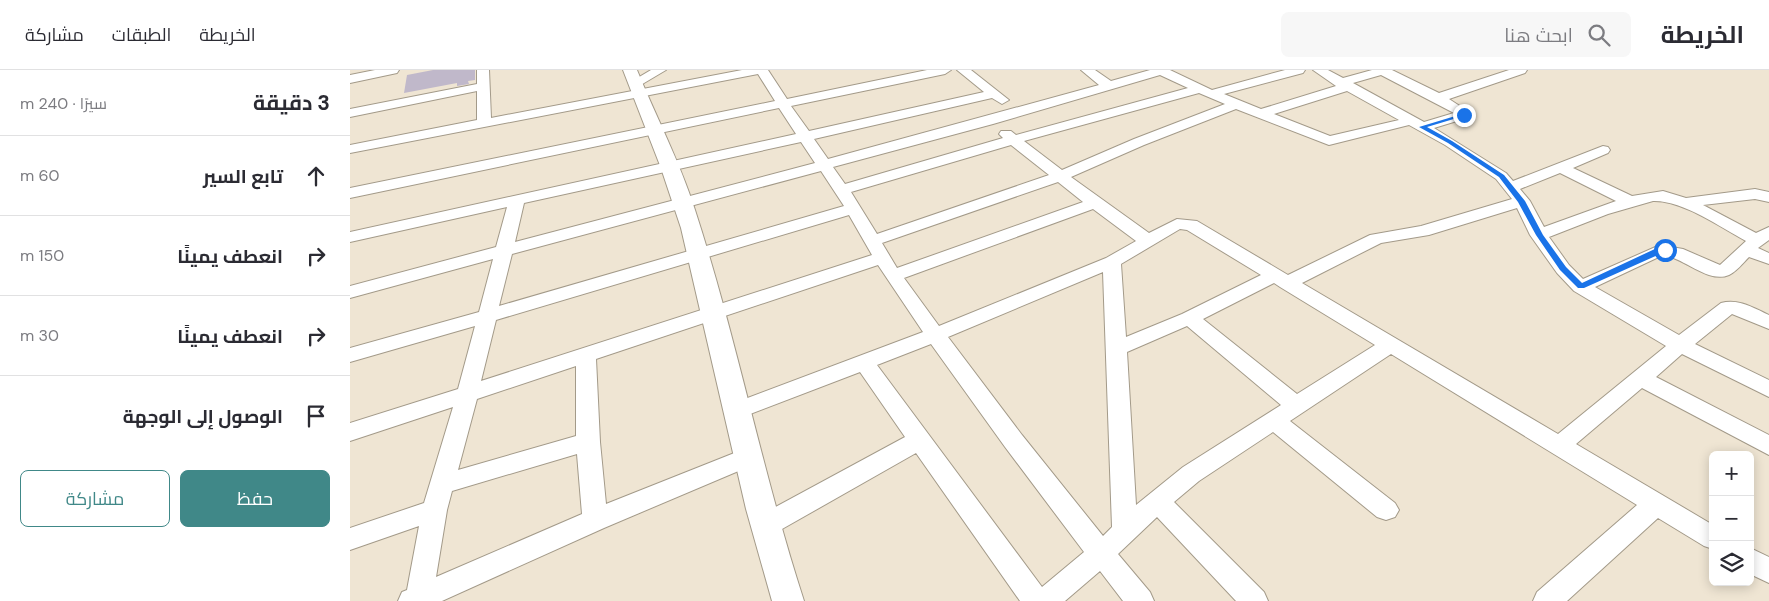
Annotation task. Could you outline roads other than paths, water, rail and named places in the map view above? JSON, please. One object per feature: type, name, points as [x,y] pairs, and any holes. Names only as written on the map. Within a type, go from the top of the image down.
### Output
[{"type":"street","points":[[350,78],[393,70]]},
{"type":"street","points":[[483,70],[484,123]]},
{"type":"street","points":[[350,149],[484,123],[677,70]]},
{"type":"street","points":[[643,78],[761,70],[804,138],[842,190],[877,250],[935,335],[1140,601]]},
{"type":"street","points":[[350,193],[945,70]]},
{"type":"street","points":[[963,70],[1018,111]]},
{"type":"street","points":[[1087,70],[1109,86]]},
{"type":"street","points":[[350,292],[988,121],[1162,70],[1206,92],[1260,114],[1330,141],[1420,126],[1465,114],[1384,71],[1260,114]]},
{"type":"street","points":[[842,190],[1014,140],[1299,70]]},
{"type":"street","points":[[1319,70],[1343,85],[1450,142],[1502,176],[1516,194],[1539,235],[1563,269],[1581,287],[1680,345],[1769,389]]},
{"type":"street","points":[[1438,98],[1499,73],[1521,70]]},
{"type":"street","points":[[643,78],[653,130],[670,165],[684,202],[737,410],[747,458],[788,601]]},
{"type":"street","points":[[350,113],[484,86]]},
{"type":"street","points":[[350,238],[994,94]]},
{"type":"street","points":[[350,432],[713,313],[877,250],[1060,176],[1113,152],[1237,104]]},
{"type":"street","points":[[988,121],[1148,241]]},
{"type":"street","points":[[1116,349],[1376,239],[1423,231],[1516,194],[1562,168],[1603,150]]},
{"type":"street","points":[[1562,168],[1631,202]]},
{"type":"street","points":[[1683,203],[1755,194],[1769,197]]},
{"type":"street","points":[[1539,235],[1631,202],[1655,196],[1667,197],[1683,203],[1758,241],[1769,259]]},
{"type":"street","points":[[416,600],[434,510],[467,395],[517,200]]},
{"type":"street","points":[[894,275],[1095,203]]},
{"type":"street","points":[[350,355],[487,318],[697,253],[853,209]]},
{"type":"street","points":[[737,410],[935,335],[1112,262],[1177,224],[1190,225],[1709,536]]},
{"type":"street","points":[[1581,287],[1660,250],[1670,251],[1724,271],[1758,241]]},
{"type":"street","points":[[1112,262],[1126,531]]},
{"type":"street","points":[[1559,446],[1680,345],[1728,308],[1737,308],[1769,323]]},
{"type":"street","points":[[1189,318],[1296,405]]},
{"type":"street","points":[[1045,601],[1102,554],[1157,501],[1190,474],[1390,345]]},
{"type":"street","points":[[586,355],[588,442],[595,520]]},
{"type":"street","points":[[864,362],[1036,601]]},
{"type":"street","points":[[1641,378],[1769,446]]},
{"type":"street","points":[[1273,420],[1386,510]]},
{"type":"street","points":[[766,525],[921,440]]},
{"type":"street","points":[[441,484],[588,442]]},
{"type":"street","points":[[416,600],[595,520],[747,458]]},
{"type":"street","points":[[1157,501],[1254,601]]},
{"type":"street","points":[[1547,601],[1655,505]]},
{"type":"street","points":[[350,539],[434,510]]},
{"type":"street","points":[[1754,562],[1769,571]]}]
